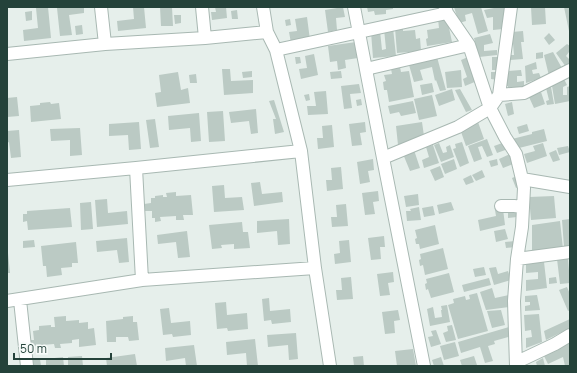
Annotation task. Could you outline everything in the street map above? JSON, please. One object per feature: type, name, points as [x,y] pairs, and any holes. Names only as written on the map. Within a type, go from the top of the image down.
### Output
[{"type":"street","points":[[101,7],[105,44]]},
{"type":"street","points":[[202,7],[205,38]]},
{"type":"street","points":[[263,7],[267,32],[276,50],[300,151],[315,268],[330,366]]},
{"type":"street","points":[[354,7],[424,366]]},
{"type":"street","points":[[383,158],[458,127],[490,108],[499,95],[511,7]]},
{"type":"street","points":[[276,50],[359,32],[446,10],[469,45],[490,108],[505,137],[516,154],[524,188],[522,227],[517,259],[514,301],[517,364],[570,335]]},
{"type":"street","points":[[7,54],[105,44],[205,38],[267,32]]},
{"type":"street","points":[[366,69],[469,45]]},
{"type":"street","points":[[499,95],[524,93],[570,70]]},
{"type":"street","points":[[7,180],[300,151]]},
{"type":"street","points":[[136,168],[142,280]]},
{"type":"street","points":[[522,179],[570,187]]},
{"type":"street","points":[[501,206],[523,208]]},
{"type":"street","points":[[517,259],[570,252]]},
{"type":"street","points":[[7,301],[142,280],[315,268]]},
{"type":"street","points":[[20,300],[27,366]]},
{"type":"building","points":[[48,7],[51,38],[24,41],[23,30],[38,28],[36,8]]},
{"type":"building","points":[[84,7],[84,13],[69,15],[72,35],[60,36],[57,8]]},
{"type":"building","points":[[133,7],[144,7],[146,28],[118,31],[117,21],[134,19]]},
{"type":"building","points":[[160,7],[172,7],[173,26],[161,26]]},
{"type":"building","points":[[215,7],[226,7],[227,18],[212,20],[211,12],[216,12]]},
{"type":"building","points":[[343,7],[345,17],[336,18],[337,30],[328,32],[325,10]]},
{"type":"building","points":[[367,7],[393,7],[393,9],[386,10],[386,14],[375,15],[374,11],[368,12]]},
{"type":"building","points":[[454,7],[481,7],[488,31],[478,34],[472,13],[465,15],[466,21],[459,23]]},
{"type":"building","points":[[505,7],[503,29],[493,30],[493,17],[487,18],[484,10]]},
{"type":"building","points":[[531,7],[545,7],[546,24],[532,25]]},
{"type":"building","points":[[564,7],[570,7],[570,31],[569,31]]},
{"type":"building","points":[[237,10],[238,19],[232,19],[231,11]]},
{"type":"building","points":[[32,11],[32,20],[26,21],[25,12]]},
{"type":"building","points":[[174,15],[181,15],[181,23],[175,24]]},
{"type":"building","points":[[307,17],[310,40],[291,43],[289,32],[297,31],[295,19]]},
{"type":"building","points":[[447,18],[452,42],[427,46],[427,30],[439,28],[438,19]]},
{"type":"building","points":[[290,19],[291,25],[286,26],[285,20]]},
{"type":"building","points":[[82,25],[83,34],[76,35],[75,26]]},
{"type":"building","points":[[403,27],[403,31],[415,30],[416,39],[420,38],[421,51],[397,53],[395,28]]},
{"type":"building","points":[[393,28],[396,56],[373,58],[371,32],[380,31],[382,50],[386,49],[384,29]]},
{"type":"building","points":[[523,31],[524,42],[521,42],[523,59],[510,60],[510,55],[514,55],[512,32]]},
{"type":"building","points":[[549,33],[555,40],[549,45],[544,38]]},
{"type":"building","points":[[490,34],[493,43],[484,45],[484,51],[497,50],[497,55],[479,57],[474,38]]},
{"type":"building","points":[[356,42],[358,58],[345,60],[346,68],[338,70],[337,61],[330,62],[328,46]]},
{"type":"building","points":[[567,44],[570,46],[570,53],[569,52],[566,56],[570,62],[566,67],[556,53]]},
{"type":"building","points":[[543,52],[543,58],[536,59],[536,53]]},
{"type":"building","points":[[553,52],[563,70],[549,76],[544,55]]},
{"type":"building","points":[[314,54],[318,75],[301,79],[299,69],[307,68],[305,56]]},
{"type":"building","points":[[295,57],[300,57],[301,63],[296,64]]},
{"type":"building","points":[[437,57],[446,90],[440,91],[436,80],[435,81],[432,67],[420,70],[423,80],[414,82],[409,65]]},
{"type":"building","points":[[468,57],[477,81],[465,86],[463,79],[467,77],[461,60]]},
{"type":"building","points":[[492,57],[499,57],[499,70],[492,70]]},
{"type":"building","points":[[536,62],[537,69],[532,70],[533,74],[539,73],[541,78],[526,83],[525,66]]},
{"type":"building","points":[[400,67],[401,72],[409,71],[414,97],[389,102],[387,90],[384,90],[383,82],[386,81],[384,75],[392,74],[391,69]]},
{"type":"building","points":[[222,69],[230,69],[231,81],[253,80],[253,93],[224,95]]},
{"type":"building","points":[[461,70],[462,87],[447,88],[445,72]]},
{"type":"building","points":[[521,70],[522,76],[517,76],[517,82],[524,81],[524,87],[508,89],[508,86],[505,86],[505,79],[508,79],[507,71]]},
{"type":"building","points":[[252,71],[252,77],[243,78],[242,72]]},
{"type":"building","points":[[341,71],[342,78],[331,79],[330,72]]},
{"type":"building","points":[[178,72],[181,90],[188,88],[190,103],[157,107],[155,93],[161,92],[159,75]]},
{"type":"building","points":[[491,72],[498,72],[498,80],[491,79]]},
{"type":"building","points":[[196,74],[197,83],[190,83],[189,75]]},
{"type":"building","points":[[564,79],[567,85],[563,87],[563,95],[567,95],[567,87],[570,86],[570,101],[555,104],[552,86]]},
{"type":"building","points":[[432,83],[434,92],[422,95],[420,85]]},
{"type":"building","points":[[359,84],[361,93],[350,94],[352,108],[344,109],[341,86]]},
{"type":"building","points":[[551,87],[554,104],[547,105],[546,101],[549,100],[546,88]]},
{"type":"building","points":[[452,89],[455,100],[439,106],[435,95]]},
{"type":"building","points":[[460,89],[472,110],[466,112],[455,90]]},
{"type":"building","points":[[326,91],[328,114],[308,115],[307,106],[316,106],[314,92]]},
{"type":"building","points":[[541,92],[545,104],[534,108],[529,97]]},
{"type":"building","points":[[309,94],[310,100],[306,101],[304,95]]},
{"type":"building","points":[[432,95],[437,116],[419,120],[414,99]]},
{"type":"building","points":[[17,97],[19,116],[7,117],[7,98]]},
{"type":"building","points":[[361,99],[362,105],[357,106],[356,100]]},
{"type":"building","points":[[274,100],[284,132],[275,134],[273,119],[276,119],[269,101]]},
{"type":"building","points":[[413,101],[416,113],[401,116],[399,112],[390,114],[388,106]]},
{"type":"building","points":[[50,102],[51,104],[59,103],[61,119],[31,122],[30,106]]},
{"type":"building","points":[[512,102],[514,114],[508,116],[505,104]]},
{"type":"building","points":[[256,109],[258,133],[251,134],[249,121],[231,123],[229,112]]},
{"type":"building","points":[[223,111],[225,141],[209,142],[207,112]]},
{"type":"building","points":[[199,113],[201,141],[191,142],[190,128],[169,130],[168,116]]},
{"type":"building","points":[[155,119],[159,147],[150,148],[146,120]]},
{"type":"building","points":[[139,122],[141,149],[129,150],[128,135],[109,136],[109,124]]},
{"type":"building","points":[[365,122],[366,132],[360,133],[362,145],[352,146],[349,124]]},
{"type":"building","points":[[422,122],[424,136],[398,145],[396,126]]},
{"type":"building","points":[[478,122],[484,139],[466,146],[460,129]]},
{"type":"building","points":[[527,124],[529,131],[519,134],[517,127]]},
{"type":"building","points":[[332,125],[334,147],[318,149],[317,138],[323,138],[322,126]]},
{"type":"building","points":[[80,128],[82,155],[70,156],[70,140],[51,141],[50,129]]},
{"type":"building","points":[[544,129],[547,141],[515,149],[512,139]]},
{"type":"building","points":[[19,130],[21,157],[11,158],[9,142],[7,143],[7,131]]},
{"type":"building","points":[[487,139],[493,155],[487,157],[482,146],[478,147],[482,159],[474,162],[468,146]]},
{"type":"building","points":[[462,142],[469,163],[460,167],[453,149],[456,148],[455,144]]},
{"type":"building","points":[[505,142],[508,149],[497,153],[494,146]]},
{"type":"building","points":[[439,143],[443,153],[447,152],[446,147],[450,145],[454,157],[441,162],[434,145]]},
{"type":"building","points":[[543,143],[547,156],[527,163],[524,154],[535,151],[533,146]]},
{"type":"building","points":[[433,145],[439,163],[424,168],[422,160],[429,157],[426,147]]},
{"type":"building","points":[[568,146],[570,152],[559,155],[557,148]]},
{"type":"building","points":[[414,150],[420,168],[410,171],[403,154]]},
{"type":"building","points":[[556,150],[560,160],[553,162],[549,153]]},
{"type":"building","points":[[512,153],[516,163],[503,168],[499,159]]},
{"type":"building","points":[[373,159],[374,170],[368,171],[370,182],[360,184],[357,162]]},
{"type":"building","points":[[454,159],[457,169],[445,174],[441,164]]},
{"type":"building","points":[[497,159],[498,165],[491,167],[489,161]]},
{"type":"building","points":[[440,166],[444,177],[435,181],[430,170]]},
{"type":"building","points":[[341,167],[343,189],[327,191],[326,180],[332,180],[331,168]]},
{"type":"building","points":[[482,170],[485,177],[476,181],[472,175]]},
{"type":"building","points":[[471,175],[474,182],[466,185],[463,179]]},
{"type":"building","points":[[517,176],[521,186],[516,188],[512,178]]},
{"type":"building","points":[[260,182],[262,194],[282,192],[283,202],[254,206],[251,183]]},
{"type":"building","points":[[224,185],[225,198],[242,197],[244,210],[214,212],[212,186]]},
{"type":"building","points":[[378,191],[379,201],[373,202],[375,214],[365,215],[362,193]]},
{"type":"building","points":[[176,192],[176,196],[191,195],[193,215],[183,215],[184,220],[176,220],[176,216],[160,217],[161,221],[155,222],[155,218],[152,218],[152,211],[145,211],[144,204],[151,203],[151,198],[155,198],[155,196],[163,195],[163,197],[167,197],[166,193]]},
{"type":"building","points":[[418,194],[419,205],[406,207],[404,196]]},
{"type":"building","points":[[554,196],[556,218],[531,220],[529,197]]},
{"type":"building","points":[[107,199],[108,213],[127,211],[128,224],[97,227],[95,200]]},
{"type":"building","points":[[91,202],[93,229],[81,230],[80,203]]},
{"type":"building","points":[[451,202],[454,210],[439,214],[437,205]]},
{"type":"building","points":[[346,204],[348,226],[332,227],[331,217],[337,217],[336,205]]},
{"type":"building","points":[[433,206],[435,215],[424,217],[422,208]]},
{"type":"building","points":[[419,207],[421,220],[407,221],[406,211],[411,211],[410,209]]},
{"type":"building","points":[[70,208],[72,227],[28,230],[27,221],[23,222],[23,214],[27,214],[27,211]]},
{"type":"building","points":[[503,209],[505,225],[480,231],[478,220],[496,216],[495,210]]},
{"type":"building","points":[[517,210],[517,217],[508,218],[508,211]]},
{"type":"building","points":[[289,219],[290,244],[278,245],[277,231],[257,233],[257,221]]},
{"type":"building","points":[[570,219],[570,246],[564,247],[562,220]]},
{"type":"building","points":[[560,221],[563,249],[532,252],[532,225]]},
{"type":"building","points":[[242,222],[243,232],[248,232],[250,248],[234,249],[234,244],[221,245],[222,248],[212,249],[209,225]]},
{"type":"building","points":[[435,225],[439,244],[420,249],[419,244],[416,244],[415,239],[417,238],[415,230]]},
{"type":"building","points":[[505,229],[508,239],[496,242],[494,231]]},
{"type":"building","points":[[187,231],[190,257],[178,258],[176,242],[158,244],[157,235]]},
{"type":"building","points":[[384,236],[385,247],[380,247],[381,259],[371,260],[368,238]]},
{"type":"building","points":[[127,238],[129,262],[119,263],[117,250],[97,252],[96,241]]},
{"type":"building","points":[[34,240],[35,247],[23,248],[23,241]]},
{"type":"building","points":[[349,240],[351,262],[335,264],[334,254],[340,253],[339,241]]},
{"type":"building","points":[[515,241],[516,247],[506,248],[505,242]]},
{"type":"building","points":[[76,242],[78,263],[72,263],[72,267],[61,268],[62,275],[47,277],[46,266],[43,266],[41,246]]},
{"type":"building","points":[[443,248],[448,269],[425,275],[423,265],[420,266],[420,254]]},
{"type":"building","points":[[8,253],[10,273],[7,273]]},
{"type":"building","points":[[568,258],[570,283],[560,284],[557,259]]},
{"type":"building","points":[[544,262],[547,288],[526,291],[526,280],[538,279],[538,272],[526,273],[526,264]]},
{"type":"building","points":[[484,267],[486,275],[475,277],[473,269]]},
{"type":"building","points":[[496,267],[498,274],[508,271],[511,280],[494,285],[489,268]]},
{"type":"building","points":[[393,272],[394,282],[388,283],[390,295],[380,296],[377,274]]},
{"type":"building","points":[[449,273],[454,292],[431,298],[428,289],[426,290],[426,279]]},
{"type":"building","points":[[351,277],[353,299],[337,300],[336,290],[342,290],[341,278]]},
{"type":"building","points":[[556,277],[557,283],[549,284],[549,278]]},
{"type":"building","points":[[489,278],[491,285],[464,292],[462,285]]},
{"type":"building","points":[[567,287],[570,294],[570,310],[568,311],[559,290]]},
{"type":"building","points":[[492,288],[495,298],[509,295],[509,307],[486,310],[480,292]]},
{"type":"building","points":[[477,293],[488,331],[458,339],[448,305],[454,303],[453,299],[465,296],[466,300],[470,299],[469,295]]},
{"type":"building","points":[[537,295],[540,310],[525,311],[525,306],[530,305],[530,302],[525,302],[525,296]]},
{"type":"building","points":[[269,298],[270,311],[290,309],[291,322],[272,324],[271,320],[264,321],[262,299]]},
{"type":"building","points":[[226,302],[227,315],[247,313],[248,329],[228,331],[227,328],[217,329],[215,303]]},
{"type":"building","points":[[447,305],[450,322],[430,326],[427,309],[433,307],[435,318],[442,317],[441,306]]},
{"type":"building","points":[[169,308],[171,323],[190,321],[191,335],[173,337],[172,334],[163,335],[160,309]]},
{"type":"building","points":[[398,310],[400,320],[394,321],[395,333],[385,334],[382,312]]},
{"type":"building","points":[[501,310],[505,325],[492,328],[487,311]]},
{"type":"building","points":[[539,314],[542,342],[526,348],[526,338],[532,337],[531,330],[525,331],[524,315]]},
{"type":"building","points":[[66,316],[66,321],[79,320],[79,323],[88,322],[88,329],[94,328],[96,345],[79,347],[79,339],[72,340],[72,343],[60,344],[61,348],[55,348],[54,344],[30,346],[30,340],[34,340],[33,331],[39,330],[39,326],[51,325],[51,327],[55,327],[54,317]]},
{"type":"building","points":[[133,316],[133,322],[137,322],[139,340],[129,341],[128,337],[116,337],[116,342],[107,342],[106,321]]},
{"type":"building","points":[[570,319],[570,328],[546,340],[544,331]]},
{"type":"building","points":[[452,325],[456,340],[446,342],[443,333],[448,331],[447,326]]},
{"type":"building","points":[[509,327],[512,336],[494,341],[495,344],[488,346],[493,361],[485,363],[480,347],[461,353],[458,342]]},
{"type":"building","points":[[436,330],[441,344],[431,347],[428,337],[433,336],[431,331]]},
{"type":"building","points":[[296,333],[298,359],[289,360],[288,345],[268,347],[267,335]]},
{"type":"building","points":[[255,339],[258,366],[247,366],[246,353],[227,355],[226,342]]},
{"type":"building","points":[[455,342],[459,356],[444,360],[440,346]]},
{"type":"building","points":[[570,342],[570,366],[565,366],[563,357],[548,364],[544,356]]},
{"type":"building","points":[[194,345],[197,366],[186,366],[185,358],[166,361],[165,348]]},
{"type":"building","points":[[413,349],[416,366],[397,366],[395,351]]},
{"type":"building","points":[[135,354],[137,366],[107,366],[106,358]]},
{"type":"building","points":[[82,356],[83,366],[68,366],[68,357]]},
{"type":"building","points":[[363,356],[364,366],[354,366],[353,357]]},
{"type":"building","points":[[474,356],[477,365],[462,366],[460,360]]},
{"type":"building","points":[[63,357],[64,366],[46,366],[46,359]]},
{"type":"building","points":[[441,357],[444,366],[434,366],[432,360]]},
{"type":"building","points":[[543,358],[545,366],[537,366],[536,362]]},
{"type":"building","points":[[40,359],[41,366],[29,366],[29,360]]}]
